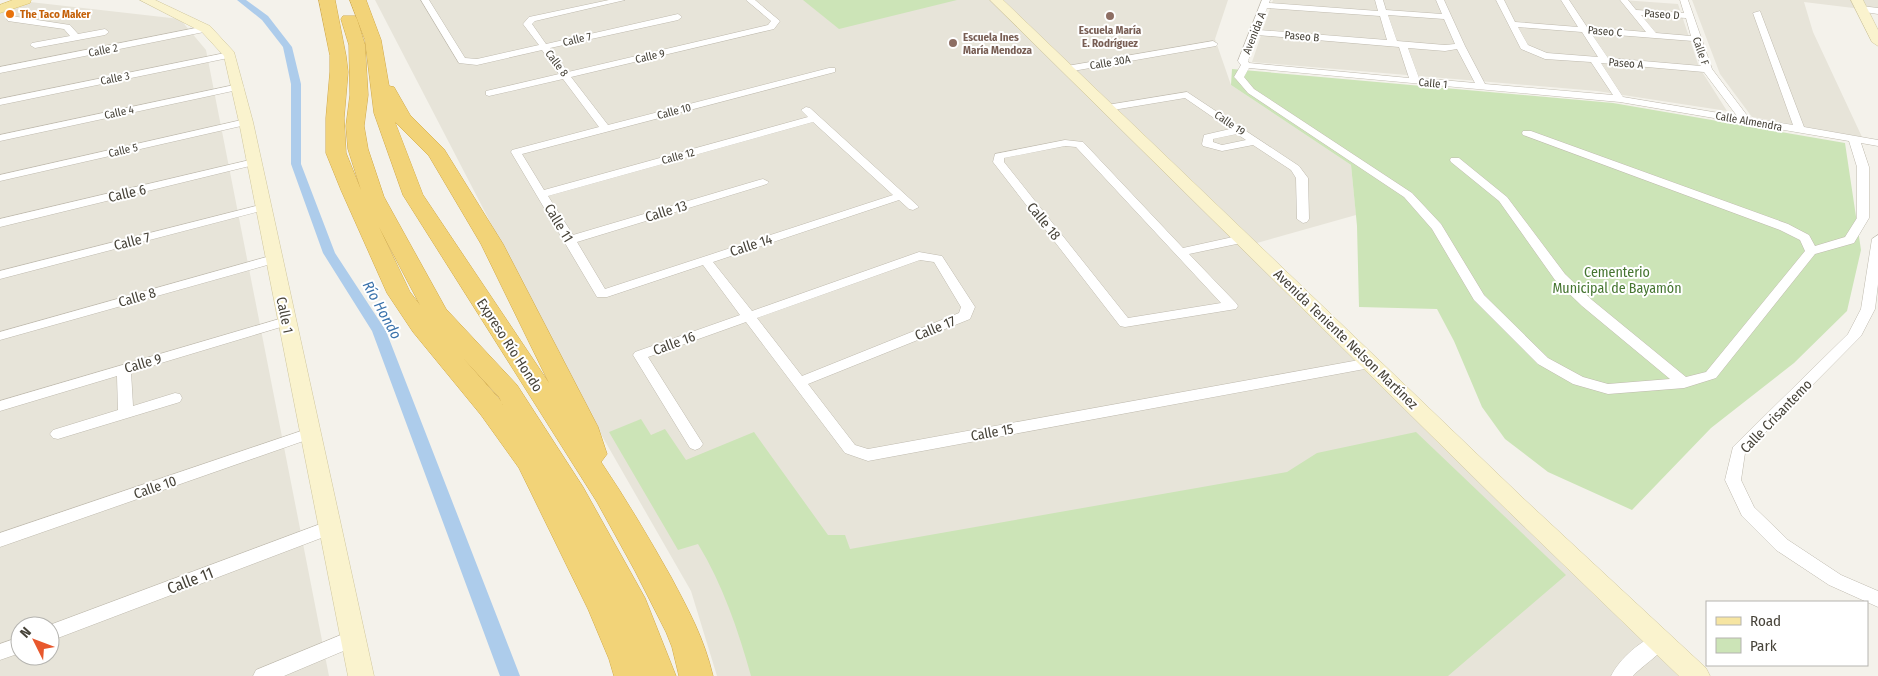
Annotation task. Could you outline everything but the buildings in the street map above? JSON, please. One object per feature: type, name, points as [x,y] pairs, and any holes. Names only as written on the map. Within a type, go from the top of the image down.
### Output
[{"type":"highway","points":[[311,0],[321,10],[328,28],[335,34]]},
{"type":"highway","points":[[327,0],[335,34],[339,72],[335,118],[336,153],[363,218],[399,293],[414,314],[479,392],[531,463],[604,609],[626,659],[631,676]]},
{"type":"highway","points":[[342,0],[357,46],[359,95],[355,126],[358,149],[374,197],[436,313],[508,391],[573,495],[633,608],[659,676]]},
{"type":"highway","name":"Expreso Río Hondo","points":[[358,0],[372,40],[384,113],[393,143],[413,195],[607,494],[647,562],[687,666]]},
{"type":"highway","points":[[377,64],[394,105],[402,118],[437,153],[492,244],[584,427],[607,494]]},
{"type":"highway","points":[[435,230],[447,264],[590,498],[646,602],[672,660],[708,676]]},
{"type":"main road","points":[[0,9],[25,0]]},
{"type":"street","name":"Calle 1","points":[[146,0],[206,29],[230,55],[264,207],[286,321],[361,676]]},
{"type":"street","name":"Calle 7","points":[[425,0],[462,61],[477,62],[678,17]]},
{"type":"street","name":"Calle 8","points":[[606,129],[527,24],[532,19],[621,0]]},
{"type":"street","name":"Calle 9","points":[[488,93],[771,27],[776,21],[750,0]]},
{"type":"street","name":"Avenida Teniente Nelson Martínez","points":[[996,0],[1659,642],[1697,676]]},
{"type":"street","points":[[1320,0],[1322,10]]},
{"type":"street","points":[[1379,0],[1383,13],[1415,81]]},
{"type":"street","points":[[1440,0],[1460,46],[1482,87]]},
{"type":"street","points":[[1500,0],[1513,24]]},
{"type":"street","points":[[1565,0],[1584,30],[1620,99]]},
{"type":"street","points":[[1624,0],[1653,36]]},
{"type":"street","points":[[1672,0],[1684,0]]},
{"type":"street","name":"Calle F","points":[[1684,0],[1707,69],[1745,120]]},
{"type":"street","points":[[1266,3],[1322,10],[1447,17]]},
{"type":"street","name":"Avenida A","points":[[1246,65],[1243,61],[1266,3]]},
{"type":"street","points":[[1859,4],[1878,11]]},
{"type":"street","points":[[1859,4],[1878,42]]},
{"type":"street","name":"Paseo D","points":[[1634,12],[1689,16]]},
{"type":"street","points":[[1758,13],[1800,130]]},
{"type":"street","points":[[13,22],[66,27],[76,38]]},
{"type":"street","name":"Paseo C","points":[[1513,24],[1697,39]]},
{"type":"street","name":"Paseo A","points":[[1513,24],[1524,47],[1545,56],[1707,69]]},
{"type":"street","name":"Calle 2","points":[[0,70],[206,29]]},
{"type":"street","points":[[35,45],[105,32]]},
{"type":"street","name":"Paseo B","points":[[1256,32],[1398,44]]},
{"type":"street","name":"Calle 30A","points":[[1067,69],[1213,44]]},
{"type":"street","points":[[1398,44],[1445,48],[1460,46]]},
{"type":"street","name":"Calle 3","points":[[0,102],[230,55]]},
{"type":"street","name":"Calle 1","points":[[1246,65],[1620,99]]},
{"type":"street","points":[[1246,65],[1239,77],[1251,91],[1408,195],[1437,227],[1479,298],[1543,361],[1578,381],[1608,389],[1684,383],[1711,375],[1811,252],[1850,240],[1863,218],[1863,167],[1854,139]]},
{"type":"street","name":"Calle 10","points":[[516,152],[832,70]]},
{"type":"street","name":"Calle 4","points":[[0,138],[238,87]]},
{"type":"street","name":"Calle 19","points":[[1107,108],[1187,95],[1295,168],[1302,178],[1303,219]]},
{"type":"street","name":"Calle Almendra","points":[[1620,99],[1878,143]]},
{"type":"street","points":[[806,110],[913,207]]},
{"type":"street","name":"Calle 12","points":[[542,194],[815,118]]},
{"type":"street","name":"Calle 5","points":[[0,178],[246,122]]},
{"type":"street","points":[[1240,130],[1208,137],[1207,144],[1222,148],[1256,141]]},
{"type":"street","points":[[1527,133],[1784,227],[1805,238],[1811,252]]},
{"type":"street","name":"Calle 18","points":[[1064,142],[1079,144],[1181,252],[1232,306],[1125,323],[998,162],[999,156],[1064,142]]},
{"type":"street","name":"Calle 11","points":[[516,152],[602,294]]},
{"type":"street","points":[[1454,160],[1503,199],[1560,277],[1684,383]]},
{"type":"street","name":"Calle 6","points":[[0,223],[254,162]]},
{"type":"street","name":"Calle 13","points":[[570,240],[763,182]]},
{"type":"street","name":"Calle 14","points":[[602,294],[901,196]]},
{"type":"street","name":"Calle 7","points":[[0,275],[264,207]]},
{"type":"street","points":[[1181,252],[1242,238]]},
{"type":"street","name":"Calle Crisantemo","points":[[1878,239],[1873,310],[1854,336],[1738,451],[1734,480],[1748,511],[1782,545],[1835,580],[1878,599]]},
{"type":"street","name":"Calle 17","points":[[750,316],[918,256],[938,259],[968,307],[965,316],[800,382]]},
{"type":"street","name":"Calle 8","points":[[0,336],[274,259]]},
{"type":"street","name":"Calle 15","points":[[705,260],[750,316],[850,449],[868,455],[1370,363]]},
{"type":"street","name":"Calle 16","points":[[695,444],[640,355],[750,316]]},
{"type":"street","name":"Calle 9","points":[[0,406],[286,321]]},
{"type":"street","points":[[124,369],[126,413]]},
{"type":"street","points":[[58,434],[175,398]]},
{"type":"street","name":"Calle 10","points":[[0,540],[310,434]]},
{"type":"street","name":"Calle 11","points":[[60,629],[331,527]]},
{"type":"street","points":[[263,676],[353,638]]},
{"type":"street","points":[[1621,676],[1636,659],[1659,642]]},
{"type":"shaded area","points":[[375,0],[1228,0],[1215,39],[1231,85],[1351,165],[1356,215],[1250,245],[1707,676],[717,676],[691,591],[594,422]]},
{"type":"shaded area","points":[[1273,0],[1622,0],[1678,4],[1699,67],[1727,111],[1597,91],[1252,62]]},
{"type":"shaded area","points":[[1692,0],[1878,0],[1878,11],[1804,2],[1813,32],[1862,137],[1752,117],[1720,74]]},
{"type":"shaded area","points":[[30,2],[180,19],[206,50],[329,676],[0,676],[0,13]]},
{"type":"green space","points":[[803,0],[957,0],[839,29]]},
{"type":"green space","name":"Cementerio Municipal de Bayamón","points":[[1232,69],[1613,103],[1845,143],[1861,250],[1847,311],[1794,363],[1711,428],[1632,510],[1548,472],[1505,439],[1482,407],[1454,341],[1437,309],[1359,307],[1357,226],[1351,165],[1231,85]]},
{"type":"green space","points":[[641,419],[651,435],[665,429],[686,460],[754,432],[828,535],[845,535],[850,549],[1287,472],[1317,453],[1416,432],[1566,575],[1448,676],[751,676],[729,608],[715,575],[698,544],[678,550],[609,432]]},
{"type":"waterway","name":"Río Hondo","points":[[241,0],[265,18],[287,47],[296,84],[296,164],[329,253],[379,331],[510,676]]},
{"type":"place","name":"The Taco Maker","points":[[10,14]]},
{"type":"place","name":"Escuela María E. Rodríguez","points":[[1110,16]]},
{"type":"place","name":"Escuela Ines María Mendoza","points":[[953,43]]}]
